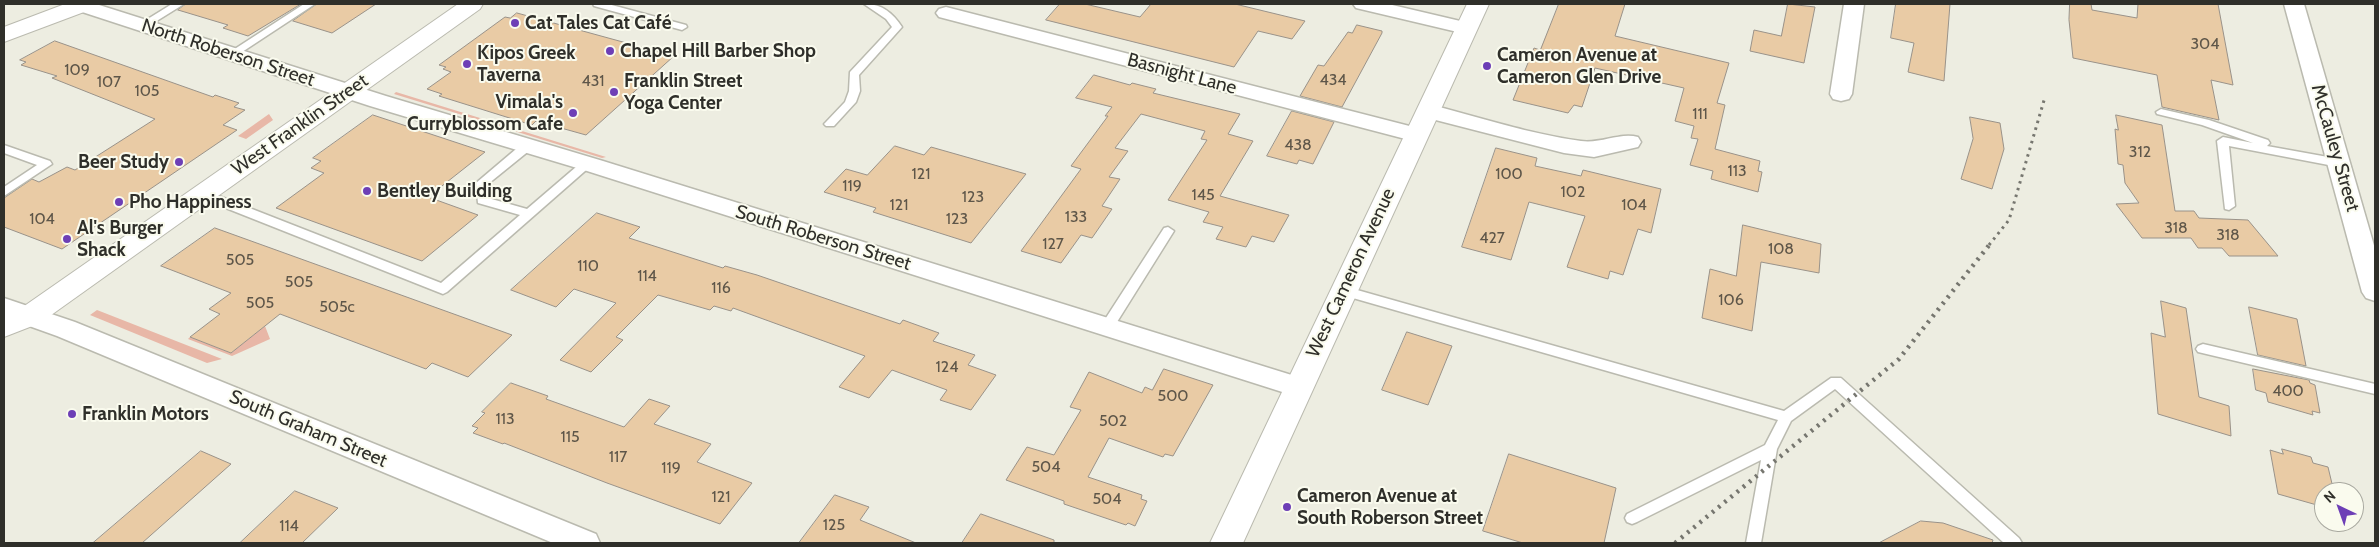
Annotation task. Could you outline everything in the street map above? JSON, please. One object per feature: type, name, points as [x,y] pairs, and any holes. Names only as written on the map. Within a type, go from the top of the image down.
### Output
[{"type":"street","name":"West Franklin Street","points":[[4,327],[17,312],[202,194],[472,4]]},
{"type":"street","points":[[1363,4],[1466,28]]},
{"type":"street","name":"West Cameron Avenue","points":[[1226,543],[1478,4]]},
{"type":"street","points":[[1841,94],[1854,4]]},
{"type":"street","name":"McCauley Street","points":[[2294,4],[2375,292]]},
{"type":"street","name":"North Roberson Street","points":[[82,5],[348,92]]},
{"type":"street","points":[[4,34],[82,5]]},
{"type":"street","name":"Basnight Lane","points":[[946,12],[1417,135]]},
{"type":"street","name":"South Roberson Street","points":[[348,92],[587,164],[1298,387]]},
{"type":"street","points":[[1428,111],[1564,146],[1594,150],[1630,142]]},
{"type":"street","name":"West Franklin Street","points":[[4,346],[17,312]]},
{"type":"street","name":"South Graham Street","points":[[17,312],[66,329],[585,543]]},
{"type":"lane","points":[[143,25],[179,4]]},
{"type":"lane","points":[[232,54],[310,4]]},
{"type":"lane","points":[[598,4],[682,27]]},
{"type":"lane","points":[[830,124],[848,107],[854,98],[856,87],[854,74],[897,27],[890,17],[869,4]]},
{"type":"lane","points":[[2161,112],[2205,122],[2290,153]]},
{"type":"lane","points":[[2229,206],[2223,141],[2339,163]]},
{"type":"lane","points":[[526,147],[482,182],[482,200],[529,214]]},
{"type":"lane","points":[[4,149],[46,164],[4,192]]},
{"type":"lane","points":[[202,194],[443,289],[587,164]]},
{"type":"lane","points":[[1106,327],[1168,231]]},
{"type":"lane","points":[[1343,291],[1786,417]]},
{"type":"lane","points":[[2203,350],[2375,389]]},
{"type":"lane","points":[[1754,543],[1770,448],[1786,417],[1836,382],[2014,543]]},
{"type":"lane","points":[[1632,518],[1770,448]]},
{"type":"shaded area","points":[[396,92],[606,157],[602,158],[394,94]]},
{"type":"shaded area","points":[[269,114],[273,120],[246,139],[238,136]]},
{"type":"shaded area","points":[[97,310],[222,359],[207,363],[90,315]]},
{"type":"shaded area","points":[[265,326],[270,339],[232,356],[188,339],[190,337],[231,353]]},
{"type":"building","points":[[186,4],[301,4],[248,36],[223,28],[228,25],[178,10]]},
{"type":"building","points":[[317,4],[376,4],[332,33],[293,21]]},
{"type":"building","points":[[1060,4],[1085,4],[1140,17],[1151,4],[1235,4],[1305,21],[1292,39],[1258,31],[1234,67],[1046,20]]},
{"type":"building","points":[[1559,4],[1625,4],[1615,36],[1729,63],[1717,103],[1725,105],[1715,149],[1760,161],[1758,171],[1762,172],[1758,192],[1711,179],[1713,171],[1690,165],[1698,139],[1691,138],[1694,126],[1675,121],[1684,88],[1595,68],[1582,107],[1574,105],[1568,113],[1513,100],[1534,48],[1540,50]]},
{"type":"building","points":[[1788,4],[1815,7],[1804,63],[1750,51],[1754,30],[1781,36]]},
{"type":"building","points":[[1896,4],[1950,4],[1944,81],[1908,72],[1914,43],[1891,38]]},
{"type":"building","points":[[2070,4],[2091,4],[2092,10],[2137,18],[2138,4],[2218,4],[2233,85],[2211,80],[2219,120],[2162,107],[2157,75],[2073,58],[2069,20]]},
{"type":"building","points":[[517,13],[674,56],[586,135],[536,121],[532,125],[439,96],[442,94],[427,89],[451,72],[443,69],[446,67],[439,65],[505,17],[510,18]]},
{"type":"building","points":[[1357,25],[1382,31],[1382,33],[1342,107],[1300,96],[1318,65],[1324,66],[1348,32],[1352,33]]},
{"type":"building","points":[[55,41],[213,97],[215,95],[239,103],[234,107],[245,110],[223,125],[237,130],[62,249],[4,227],[4,198],[32,179],[39,182],[67,167],[75,170],[155,119],[52,78],[57,76],[21,65],[26,62],[20,60]]},
{"type":"building","points":[[1094,75],[1130,85],[1132,83],[1156,89],[1153,93],[1240,114],[1228,134],[1253,141],[1220,196],[1289,215],[1274,242],[1252,236],[1246,247],[1216,239],[1223,227],[1203,222],[1209,212],[1168,200],[1207,140],[1201,139],[1205,131],[1141,114],[1115,148],[1128,151],[1109,177],[1120,179],[1102,206],[1112,209],[1092,238],[1081,235],[1061,263],[1021,251],[1081,169],[1071,166],[1108,116],[1105,116],[1112,107],[1076,98]]},
{"type":"building","points":[[1292,111],[1334,122],[1313,164],[1299,160],[1297,164],[1267,156]]},
{"type":"building","name":"Bentley Building","points":[[373,115],[485,152],[428,197],[478,215],[422,261],[276,208],[324,173],[311,168],[321,161],[313,158]]},
{"type":"building","points":[[2116,115],[2162,125],[2175,211],[2194,211],[2199,218],[2248,220],[2278,256],[2229,256],[2222,248],[2198,248],[2191,238],[2142,238],[2116,204],[2139,203],[2125,183],[2123,165],[2118,164],[2115,129],[2118,130]]},
{"type":"building","points":[[1970,117],[2000,123],[2004,149],[1992,189],[1961,179],[1973,139]]},
{"type":"building","points":[[895,146],[924,155],[931,147],[1026,174],[971,243],[873,212],[876,208],[824,192],[846,169],[867,175]]},
{"type":"building","points":[[1496,148],[1537,158],[1535,166],[1581,176],[1583,170],[1661,189],[1651,233],[1638,229],[1623,275],[1610,271],[1608,279],[1567,267],[1585,216],[1529,202],[1511,260],[1462,247]]},
{"type":"building","points":[[597,213],[640,227],[629,238],[723,268],[725,266],[757,275],[900,324],[903,320],[939,333],[933,341],[975,355],[968,365],[996,375],[971,410],[940,400],[947,390],[892,370],[869,398],[839,387],[865,356],[733,308],[731,311],[714,306],[710,310],[658,295],[616,337],[623,340],[591,372],[560,360],[616,303],[574,289],[556,307],[511,290]]},
{"type":"building","points":[[1743,225],[1821,244],[1819,273],[1761,262],[1752,331],[1702,318],[1710,269],[1736,276]]},
{"type":"building","points":[[215,228],[512,335],[468,377],[432,363],[426,369],[280,314],[231,353],[190,337],[220,314],[209,309],[231,293],[161,266]]},
{"type":"building","points":[[2161,301],[2186,308],[2199,397],[2229,406],[2231,436],[2158,414],[2151,333],[2165,337]]},
{"type":"building","points":[[2249,307],[2297,319],[2306,366],[2258,355]]},
{"type":"building","points":[[1407,332],[1452,346],[1428,405],[1382,390]]},
{"type":"building","points":[[1164,369],[1213,385],[1173,456],[1165,454],[1163,457],[1109,438],[1088,477],[1142,495],[1141,499],[1147,501],[1135,526],[1128,523],[1126,525],[1064,504],[1064,501],[1006,480],[1027,447],[1054,455],[1081,410],[1070,407],[1089,372],[1142,393],[1145,387],[1152,390]]},
{"type":"building","points":[[2253,369],[2309,380],[2310,383],[2315,385],[2320,413],[2312,411],[2313,415],[2268,402],[2266,393],[2256,390]]},
{"type":"building","points":[[511,383],[548,396],[546,399],[624,427],[649,399],[670,406],[654,424],[711,444],[697,462],[752,483],[720,524],[473,433],[478,428],[472,426],[485,413],[482,412]]},
{"type":"building","points":[[2282,449],[2311,457],[2313,463],[2328,467],[2332,482],[2314,482],[2314,504],[2278,494],[2270,450],[2283,454]]},
{"type":"building","points":[[201,451],[231,464],[142,543],[93,543]]},
{"type":"building","points":[[1509,454],[1616,488],[1604,543],[1523,543],[1483,531]]},
{"type":"building","points":[[295,491],[338,508],[302,543],[240,543]]},
{"type":"building","points":[[835,495],[869,507],[860,520],[916,543],[799,543]]},
{"type":"building","points":[[981,514],[1054,540],[1054,543],[962,543]]},
{"type":"building","points":[[1921,521],[1943,523],[1993,540],[1992,543],[1879,543]]},
{"type":"railway","points":[[1989,245],[2009,220],[2045,97]]},
{"type":"railway","points":[[1675,543],[1899,359],[1990,244]]},
{"type":"place","name":"Cat Tales Cat Café","points":[[515,23]]},
{"type":"place","name":"Chapel Hill Barber Shop","points":[[610,51]]},
{"type":"place","name":"Kipos Greek Taverna","points":[[467,64]]},
{"type":"place","name":"Cameron Avenue at Cameron Glen Drive","points":[[1487,66]]},
{"type":"place","name":"Franklin Street Yoga Center","points":[[614,92]]},
{"type":"place","name":"Vimala's Curryblossom Cafe","points":[[573,113]]},
{"type":"place","name":"Beer Study","points":[[179,162]]},
{"type":"place","name":"Bentley Building","points":[[367,191]]},
{"type":"place","name":"Pho Happiness","points":[[119,202]]},
{"type":"place","name":"Al's Burger Shack","points":[[67,239]]},
{"type":"place","name":"Franklin Motors","points":[[72,414]]},
{"type":"place","name":"Cameron Avenue at South Roberson Street","points":[[1287,507]]}]
